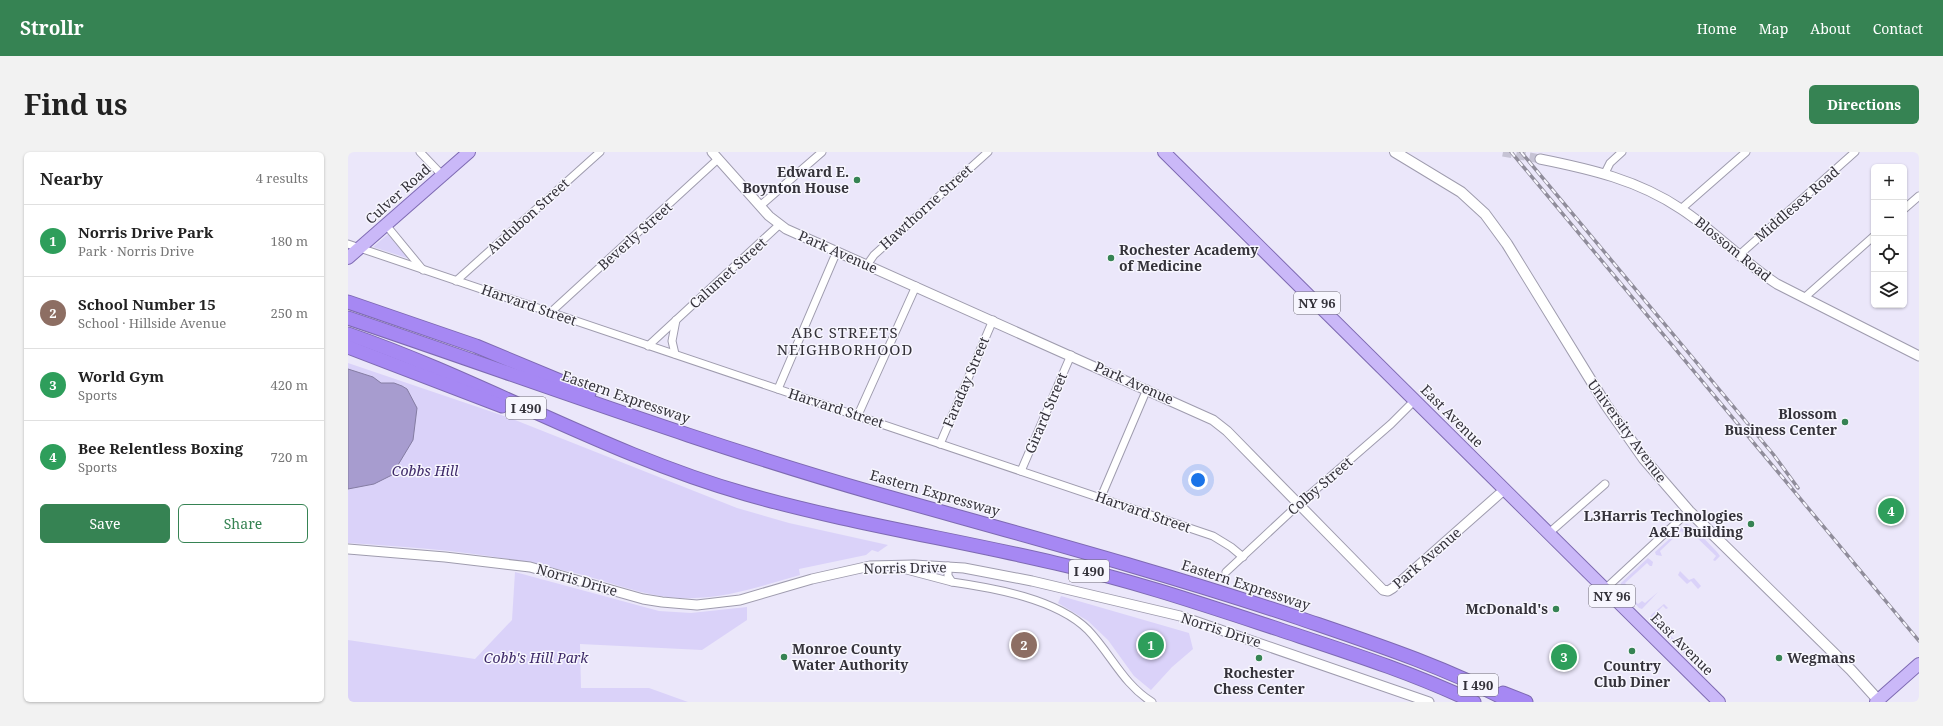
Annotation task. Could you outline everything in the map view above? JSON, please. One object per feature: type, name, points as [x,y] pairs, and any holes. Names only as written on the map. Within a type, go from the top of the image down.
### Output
[{"type":"highway","points":[[348,302],[480,348],[696,437]]},
{"type":"highway","name":"Eastern Expressway","points":[[348,318],[696,437],[830,480],[1190,583],[1368,641],[1444,670],[1511,702]]},
{"type":"highway","name":"I 490","points":[[348,334],[431,365],[613,447],[690,477],[780,503],[1055,563],[1156,590],[1383,664],[1470,700]]},
{"type":"highway","points":[[348,347],[613,447]]},
{"type":"highway","points":[[1444,670],[1526,702]]},
{"type":"main road","name":"Culver Road","points":[[348,258],[469,152]]},
{"type":"main road","name":"East Avenue","points":[[1164,152],[1719,702]]},
{"type":"main road","name":"University Avenue","points":[[1395,152],[1461,192],[1485,214],[1508,244],[1606,405],[1644,459],[1689,511],[1851,670],[1878,702]]},
{"type":"main road","points":[[1878,702],[1919,664]]},
{"type":"street","points":[[420,152],[442,175]]},
{"type":"street","name":"Audubon Street","points":[[456,281],[600,152]]},
{"type":"street","points":[[760,206],[822,152]]},
{"type":"street","name":"Hawthorne Street","points":[[867,265],[874,255],[988,152]]},
{"type":"street","points":[[1605,173],[1610,163],[1622,152]]},
{"type":"street","points":[[1681,209],[1746,152]]},
{"type":"street","name":"Middlesex Road","points":[[1738,256],[1855,152]]},
{"type":"street","name":"Park Avenue","points":[[715,156],[779,225],[1147,389],[1216,422],[1378,585],[1387,591],[1393,588],[1505,489]]},
{"type":"street","name":"Beverly Street","points":[[551,312],[715,156]]},
{"type":"street","name":"Blossom Road","points":[[1540,159],[1605,173],[1645,189],[1681,209],[1704,226],[1757,271],[1777,284],[1919,356]]},
{"type":"street","points":[[1907,206],[1919,196]]},
{"type":"street","points":[[386,225],[423,270]]},
{"type":"street","name":"Calumet Street","points":[[648,346],[779,225]]},
{"type":"street","points":[[1804,298],[1871,239]]},
{"type":"street","name":"Harvard Street","points":[[348,244],[1213,536],[1231,547],[1243,557]]},
{"type":"street","points":[[778,389],[837,251]]},
{"type":"street","points":[[858,415],[916,286]]},
{"type":"street","name":"Calumet Street","points":[[675,354],[672,341],[676,320]]},
{"type":"street","name":"Faraday Street","points":[[940,444],[993,320]]},
{"type":"street","name":"Girard Street","points":[[1021,471],[1071,355]]},
{"type":"street","points":[[1101,497],[1147,389]]},
{"type":"street","name":"Colby Street","points":[[1226,572],[1299,504],[1391,424],[1415,400]]},
{"type":"street","points":[[1549,533],[1605,484]]},
{"type":"street","points":[[1604,589],[1689,511]]},
{"type":"street","name":"Norris Drive","points":[[348,549],[446,556],[530,567],[644,599],[697,605],[740,600],[830,574],[870,566],[948,566],[1032,581],[1180,616],[1429,702]]},
{"type":"street","points":[[887,565],[952,582],[1015,594],[1037,601],[1065,614],[1087,630],[1130,684],[1152,702]]},
{"type":"street","points":[[948,566],[948,576],[952,582]]},
{"type":"green space","points":[[388,234],[408,257],[407,258],[373,247]]},
{"type":"green space","name":"Cobbs Hill","points":[[348,363],[510,418],[737,508],[789,523],[888,545],[878,552],[872,550],[866,555],[799,569],[800,575],[748,590],[708,597],[679,598],[650,594],[541,565],[485,555],[348,543]]},
{"type":"green space","points":[[1686,524],[1692,526],[1717,552],[1720,556],[1715,561],[1713,560],[1716,556],[1690,531],[1685,534],[1681,531],[1660,551],[1662,556],[1656,555],[1655,552]]},
{"type":"green space","points":[[1648,558],[1653,562],[1652,566],[1647,563],[1625,583],[1628,587],[1625,591],[1638,604],[1642,601],[1645,603],[1658,592],[1642,609],[1639,608],[1620,587],[1621,583]]},
{"type":"green space","points":[[1680,571],[1689,580],[1694,578],[1701,586],[1698,589],[1691,581],[1687,584],[1678,575]]},
{"type":"green space","name":"Cobb's Hill Park","points":[[515,572],[659,611],[691,613],[747,607],[747,620],[702,650],[580,644],[581,688],[649,688],[688,702],[348,702],[348,640],[475,659],[512,620]]},
{"type":"green space","points":[[1061,596],[1189,633],[1193,649],[1172,667],[1151,690],[1134,676],[1108,640],[1088,621],[1058,603]]},
{"type":"green space","points":[[1664,604],[1668,608],[1666,609],[1663,606],[1656,613],[1659,617],[1656,621],[1704,669],[1708,667],[1704,670],[1700,669],[1655,624],[1653,619],[1650,618],[1651,615]]},
{"type":"shaded area","points":[[348,369],[373,377],[381,383],[394,383],[402,386],[407,389],[417,408],[413,440],[392,475],[374,484],[348,489]]},
{"type":"tunnel","points":[[1503,152],[1540,159]]},
{"type":"railway","points":[[1511,152],[1919,641]]},
{"type":"railway","points":[[1521,152],[1773,454],[1798,488]]},
{"type":"place","name":"Edward E. Boynton House","points":[[857,180]]},
{"type":"place","name":"Rochester Academy of Medicine","points":[[1111,258]]},
{"type":"place","name":"Blossom Business Center","points":[[1845,422]]},
{"type":"place","name":"Bee Relentless Boxing","points":[[1891,511]]},
{"type":"place","name":"L3Harris Technologies A&E Building","points":[[1751,524]]},
{"type":"place","name":"McDonald's","points":[[1556,609]]},
{"type":"place","name":"School Number 15","points":[[1024,645]]},
{"type":"place","name":"Norris Drive Park","points":[[1151,645]]},
{"type":"place","name":"Country Club Diner","points":[[1632,651]]},
{"type":"place","name":"Monroe County Water Authority","points":[[784,657]]},
{"type":"place","name":"World Gym","points":[[1564,657]]},
{"type":"place","name":"Rochester Chess Center","points":[[1259,658]]},
{"type":"place","name":"Wegmans","points":[[1779,658]]},
{"type":"district","name":"ABC STREETS NEIGHBORHOOD","points":[[845,342]]}]
